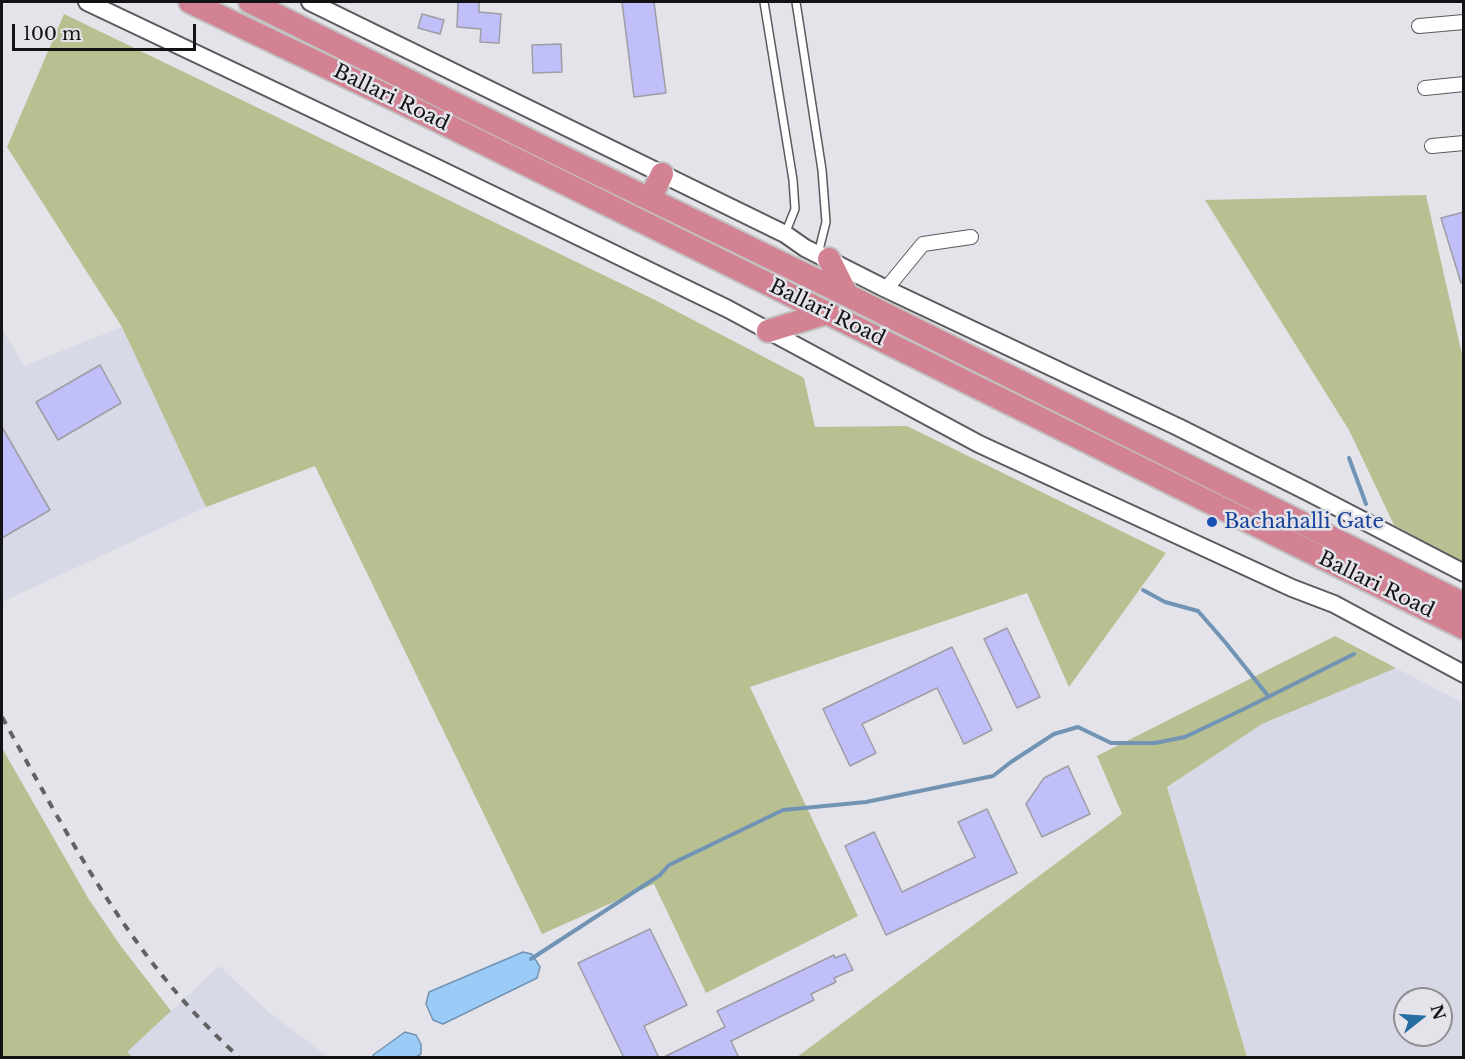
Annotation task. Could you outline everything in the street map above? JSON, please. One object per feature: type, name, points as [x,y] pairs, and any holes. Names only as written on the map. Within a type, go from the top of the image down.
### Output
[{"type":"highway","name":"Ballari Road","points":[[190,2],[423,113],[1464,628]]},
{"type":"highway","name":"Ballari Road","points":[[250,2],[848,295],[1464,604]]},
{"type":"highway","points":[[650,199],[662,174]]},
{"type":"highway","points":[[823,257],[848,295]]},
{"type":"highway","points":[[768,331],[827,313]]},
{"type":"street","points":[[87,2],[465,181],[768,331],[980,444],[1292,588],[1334,604],[1464,674]]},
{"type":"street","points":[[310,2],[785,234],[823,257],[886,289],[1178,427],[1464,573]]},
{"type":"street","points":[[1419,26],[1464,22]]},
{"type":"street","points":[[1425,88],[1464,84]]},
{"type":"street","points":[[1432,146],[1464,143]]},
{"type":"street","points":[[886,289],[923,244],[970,237]]},
{"type":"lane","points":[[764,2],[794,180],[795,209],[785,234]]},
{"type":"lane","points":[[796,2],[822,170],[826,222],[823,257]]},
{"type":"shaded area","points":[[122,327],[206,507],[2,602],[2,328],[24,366]]},
{"type":"shaded area","points":[[1396,668],[1463,703],[1463,1057],[1247,1057],[1167,787],[1262,724]]},
{"type":"shaded area","points":[[219,966],[270,1013],[328,1057],[133,1058],[127,1052]]},
{"type":"green space","points":[[64,14],[655,300],[804,378],[815,427],[907,426],[1166,553],[1069,687],[1027,593],[750,687],[858,916],[706,993],[654,884],[542,934],[315,466],[206,507],[122,327],[7,147]]},
{"type":"green space","points":[[1426,195],[1463,359],[1463,562],[1394,525],[1349,430],[1205,200]]},
{"type":"green space","points":[[1335,636],[1396,668],[1262,724],[1167,787],[1247,1057],[797,1057],[1122,814],[1097,756]]},
{"type":"green space","points":[[2,748],[88,898],[120,945],[171,1011],[127,1052],[133,1057],[2,1057]]},
{"type":"water","points":[[523,952],[532,954],[540,967],[537,978],[443,1024],[433,1020],[426,1004],[429,992]]},
{"type":"water","points":[[405,1032],[416,1035],[421,1044],[421,1054],[416,1057],[374,1057],[373,1055]]},
{"type":"building","points":[[458,2],[479,2],[479,12],[501,14],[499,43],[480,42],[481,29],[457,27]]},
{"type":"building","points":[[622,2],[654,2],[666,93],[634,97]]},
{"type":"building","points":[[422,14],[444,20],[440,34],[418,28]]},
{"type":"building","points":[[561,44],[562,72],[533,73],[532,45]]},
{"type":"building","points":[[1464,212],[1464,283],[1461,283],[1441,218]]},
{"type":"building","points":[[100,365],[121,403],[58,440],[36,402]]},
{"type":"building","points":[[2,427],[50,510],[2,538]]},
{"type":"building","points":[[1007,628],[1040,697],[1017,708],[984,639]]},
{"type":"building","points":[[952,647],[992,730],[964,744],[937,688],[862,724],[876,753],[850,766],[823,709]]},
{"type":"building","points":[[1068,766],[1090,814],[1042,837],[1026,804],[1044,778]]},
{"type":"building","points":[[987,809],[1017,873],[886,935],[845,846],[874,832],[902,892],[975,857],[958,822]]},
{"type":"building","points":[[650,929],[687,1005],[644,1026],[659,1058],[624,1058],[578,963]]},
{"type":"building","points":[[845,954],[853,970],[834,978],[836,982],[811,994],[814,1000],[731,1041],[739,1058],[662,1058],[725,1027],[717,1011],[834,955],[835,958]]},
{"type":"waterway","points":[[1349,458],[1366,504]]},
{"type":"waterway","points":[[1143,590],[1165,602],[1198,611],[1269,697]]},
{"type":"waterway","points":[[531,959],[660,875],[669,865],[783,810],[866,802],[993,776],[1054,734],[1078,727],[1111,743],[1155,743],[1185,737],[1354,654]]},
{"type":"railway","points":[[2,717],[79,854],[135,940],[202,1021],[240,1058]]},
{"type":"place","name":"Bachahalli Gate","points":[[1212,522]]}]
